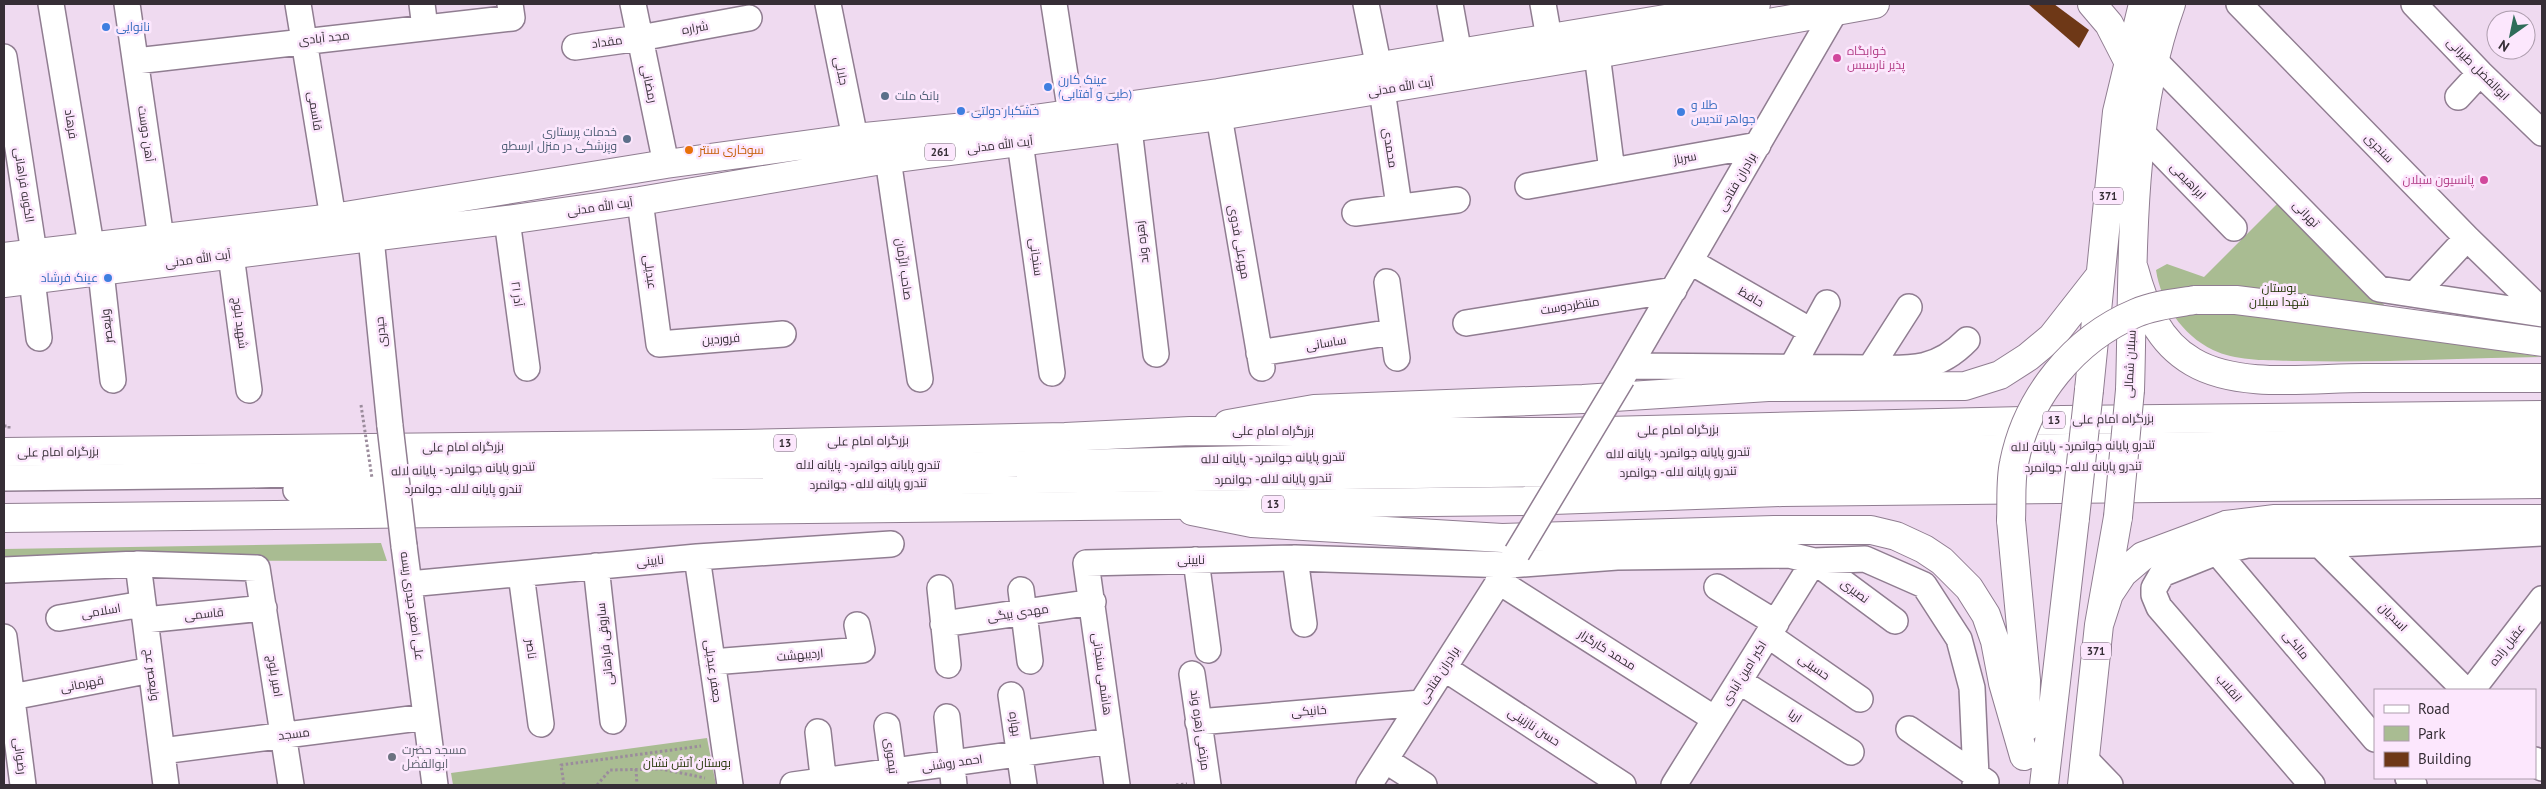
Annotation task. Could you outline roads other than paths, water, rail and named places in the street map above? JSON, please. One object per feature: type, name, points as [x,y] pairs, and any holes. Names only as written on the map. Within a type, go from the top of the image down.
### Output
[{"type":"main road","name":"آیت الله مدنی","points":[[4,283],[33,266],[91,245],[333,218],[370,225],[507,220],[640,201],[888,159],[1219,116],[1380,79],[1459,54],[1756,4]]},
{"type":"main road","name":"آیت الله مدنی","points":[[4,257],[33,266],[101,272],[165,264],[231,255],[666,164],[855,138],[1597,54],[1833,8],[1875,4]]},
{"type":"main road","points":[[2092,4],[2141,60]]},
{"type":"main road","name":"سبلان شمالی","points":[[2082,785],[2099,625],[2118,517],[2130,390],[2134,269],[2133,224],[2145,97],[2141,60],[2143,4]]},
{"type":"main road","name":"سبلان شمالی","points":[[2044,785],[2089,390],[2117,112],[2141,60],[2171,4]]},
{"type":"main road","points":[[2134,269],[2140,291],[2153,324],[2169,344],[2191,362],[2214,373],[2272,379],[2542,378]]},
{"type":"main road","points":[[1190,431],[1314,409],[1583,399],[1768,387],[1965,386],[2000,375],[2028,357],[2052,337],[2099,277]]},
{"type":"main road","points":[[2024,756],[2026,680],[2011,520],[2013,464],[2024,429],[2039,399],[2055,375],[2085,342],[2137,312],[2195,300],[2236,300],[2542,342]]},
{"type":"main road","name":"بزرگراه امام علی","points":[[4,452],[742,444],[1065,437],[1190,431],[1565,432],[2062,420],[2542,416]]},
{"type":"main road","name":"13","points":[[4,518],[1163,506],[1524,501],[1782,492],[2542,484]]},
{"type":"main road","points":[[1163,506],[1252,523],[1502,538],[1792,530],[1871,530],[1896,536],[1924,548],[1942,560],[1969,588],[1986,615],[1996,641],[2003,683],[2024,756],[2029,785]]},
{"type":"main road","points":[[2099,625],[2109,594],[2123,573],[2143,556],[2226,525],[2275,519],[2542,519]]},
{"type":"street","name":"فرهاد","points":[[51,4],[91,245]]},
{"type":"street","name":"آهن دوست","points":[[127,4],[165,264]]},
{"type":"street","name":"قاسمی","points":[[298,4],[333,218]]},
{"type":"street","name":"رمضانی","points":[[633,4],[666,164]]},
{"type":"street","name":"جلالی","points":[[828,4],[855,138]]},
{"type":"street","points":[[1054,4],[1071,114]]},
{"type":"street","name":"محمدی","points":[[1366,4],[1380,79],[1399,206]]},
{"type":"street","points":[[1450,4],[1459,54]]},
{"type":"street","points":[[1543,4],[1549,38]]},
{"type":"street","name":"سنجری","points":[[2239,4],[2542,313]]},
{"type":"street","name":"ابوالفضل طیرانی","points":[[2414,4],[2480,73],[2542,133]]},
{"type":"street","name":"برادران فتاحی","points":[[1369,785],[1508,566],[1630,365],[1758,145],[1833,8]]},
{"type":"street","name":"مجد آبادی","points":[[136,61],[304,40],[424,16],[511,11]]},
{"type":"street","name":"شراره","points":[[640,38],[750,18]]},
{"type":"street","name":"مقداد","points":[[575,47],[640,38]]},
{"type":"street","points":[[1597,54],[1612,171]]},
{"type":"street","name":"الکوبه فراهانی","points":[[4,57],[33,266],[39,338]]},
{"type":"street","name":"تهرانی","points":[[2141,60],[2379,288],[2542,313]]},
{"type":"street","points":[[2458,97],[2480,73]]},
{"type":"street","name":"مهرعلی فدوی","points":[[1219,116],[1260,360]]},
{"type":"street","name":"زهره وند","points":[[1129,129],[1156,354]]},
{"type":"street","name":"ابراهیمی","points":[[2142,133],[2234,228]]},
{"type":"street","name":"سنجانی","points":[[1020,142],[1052,373]]},
{"type":"street","name":"سرباز","points":[[1528,186],[1758,145]]},
{"type":"street","name":"صاحب الزّمان","points":[[888,159],[920,380]]},
{"type":"street","points":[[1355,213],[1457,200]]},
{"type":"street","name":"عبدیلی","points":[[640,201],[659,344]]},
{"type":"street","name":"آذر ۲۱","points":[[507,220],[527,368]]},
{"type":"street","name":"حیدری","points":[[370,225],[390,426]]},
{"type":"street","points":[[2415,294],[2467,238]]},
{"type":"street","name":"شهید بلوچ","points":[[231,255],[249,390]]},
{"type":"street","name":"حافظ","points":[[1691,262],[1811,331]]},
{"type":"street","name":"ولیعصر","points":[[101,272],[113,380]]},
{"type":"street","points":[[1387,282],[1397,358]]},
{"type":"street","name":"منتظردوست","points":[[1466,323],[1674,290]]},
{"type":"street","points":[[1792,367],[1827,303]]},
{"type":"street","points":[[1870,368],[1909,307]]},
{"type":"street","name":"ساسانی","points":[[1260,360],[1394,332]]},
{"type":"street","name":"فروردین","points":[[659,344],[783,334]]},
{"type":"street","points":[[1630,365],[1912,369],[1933,364],[1955,352],[1967,340]]},
{"type":"street","name":"علی اصغر حیدری ریسه","points":[[390,426],[436,785]]},
{"type":"street","name":"تندرو پایانه جوانمرد - پایانه لاله","points":[[4,478],[250,475],[522,467],[972,464],[1355,456],[2542,440]]},
{"type":"street","name":"تندرو پایانه لاله - جوانمرد","points":[[4,494],[2542,461]]},
{"type":"street","points":[[2217,552],[2247,545],[2320,545],[2542,534]]},
{"type":"street","name":"نایینی","points":[[409,584],[697,556],[891,544]]},
{"type":"street","name":"اسدیان","points":[[2320,545],[2465,689]]},
{"type":"street","name":"انقلاب","points":[[2217,552],[2162,574],[2154,588],[2158,607],[2312,785]]},
{"type":"street","name":"مالکی","points":[[2217,552],[2374,738]]},
{"type":"street","name":"نایینی","points":[[1086,563],[1295,558],[1508,566],[1617,558],[1789,555],[1814,561]]},
{"type":"street","name":"جعفر عبدیلی","points":[[697,556],[730,785]]},
{"type":"street","points":[[1295,558],[1304,624]]},
{"type":"street","points":[[1814,561],[1865,559],[1924,585],[1959,639],[1972,688],[1980,782]]},
{"type":"street","points":[[1196,560],[1208,650]]},
{"type":"street","name":"نصیری","points":[[1814,561],[1895,621]]},
{"type":"street","name":"اکبر امین آبادی","points":[[1674,785],[1814,561]]},
{"type":"street","name":"هاشمی سنجانی","points":[[1086,563],[1093,602],[1117,785]]},
{"type":"street","points":[[4,570],[138,564]]},
{"type":"street","name":"امیر بلوچ","points":[[138,564],[257,568],[291,785]]},
{"type":"street","name":"ولیعصر عج","points":[[138,564],[166,785]]},
{"type":"street","name":"ساروقی فراهانی","points":[[596,566],[613,721]]},
{"type":"street","name":"محمد کارگزار","points":[[1508,566],[1716,719]]},
{"type":"street","name":"ناصر","points":[[520,574],[541,724]]},
{"type":"street","name":"حسینی","points":[[1717,587],[1860,699]]},
{"type":"street","points":[[940,588],[948,665]]},
{"type":"street","name":"عقیل زاده","points":[[2473,689],[2533,628],[2542,599]]},
{"type":"street","points":[[1022,601],[1030,661]]},
{"type":"street","name":"مهدی بیگی","points":[[943,624],[1022,601],[1093,602]]},
{"type":"street","name":"قاسمی","points":[[144,612],[264,608]]},
{"type":"street","name":"اسلامی","points":[[59,618],[144,612]]},
{"type":"street","name":"اردیبهشت","points":[[712,662],[862,650],[857,625]]},
{"type":"street","name":"رضوانی","points":[[4,637],[23,785]]},
{"type":"street","name":"حسن نازنینی","points":[[1444,668],[1623,785]]},
{"type":"street","name":"قهرمانی","points":[[12,697],[151,670]]},
{"type":"street","name":"مرتضی زهره وند","points":[[1192,674],[1208,785]]},
{"type":"street","name":"اریا","points":[[1739,680],[1851,752]]},
{"type":"street","name":"بهاره","points":[[1011,695],[1020,754]]},
{"type":"street","name":"خانیکی","points":[[1198,722],[1421,703]]},
{"type":"street","name":"مسجد","points":[[162,751],[426,717]]},
{"type":"street","points":[[947,717],[953,774]]},
{"type":"street","name":"تیموری","points":[[887,726],[894,778]]},
{"type":"street","points":[[1909,729],[1980,782]]},
{"type":"street","points":[[818,732],[824,783]]},
{"type":"street","name":"احمد روشنی","points":[[793,785],[953,774],[1020,754],[1111,741]]},
{"type":"street","points":[[1020,754],[1024,785]]},
{"type":"street","points":[[2084,758],[2110,785]]},
{"type":"street","points":[[1385,760],[1424,785]]},
{"type":"place","name":"نانوایی","points":[[106,27]]},
{"type":"place","name":"خوابگاه پذیر نارسیس","points":[[1837,58]]},
{"type":"place","name":"عینک کارن (طبی و آفتابی)","points":[[1048,87]]},
{"type":"place","name":"بانک ملت","points":[[885,96]]},
{"type":"place","name":"خشکبار دولتی","points":[[961,111]]},
{"type":"place","name":"طلا و جواهر تندیس","points":[[1681,112]]},
{"type":"place","name":"خدمات پرستاری وپزشکی در منزل ارسطو","points":[[627,139]]},
{"type":"place","name":"سوخاری سنتر","points":[[689,150]]},
{"type":"place","name":"پانسیون سبلان","points":[[2484,180]]},
{"type":"place","name":"عینک فرشاد","points":[[108,278]]},
{"type":"place","name":"مسجد حضرت ابوالفضل","points":[[392,757]]},
{"type":"park label","name":"بوستان شهدا سبلان","points":[[2279,295]]},
{"type":"park label","name":"بوستان آتش نشان","points":[[687,763]]}]
